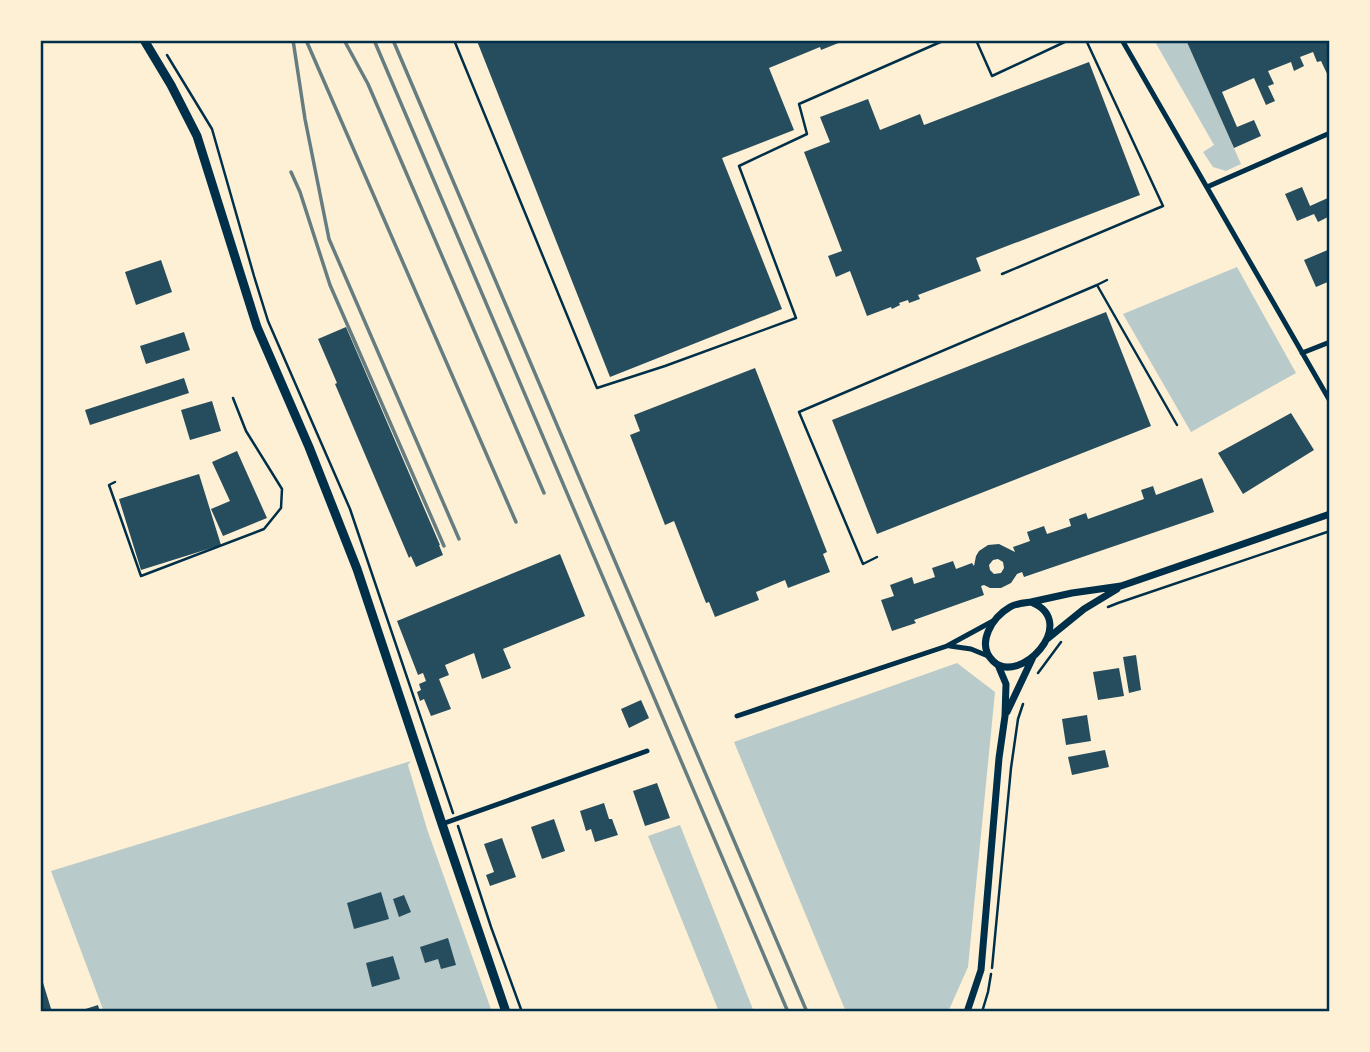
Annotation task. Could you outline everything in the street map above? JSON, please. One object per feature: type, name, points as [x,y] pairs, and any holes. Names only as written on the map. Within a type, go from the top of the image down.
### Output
[{"type":"main road","points":[[144,40],[172,85],[197,136],[257,327],[353,556],[506,1012]]},
{"type":"street","points":[[1122,40],[1330,401]]},
{"type":"street","points":[[1207,187],[1330,134]]},
{"type":"street","points":[[1302,354],[1330,342]]},
{"type":"street","points":[[737,716],[947,646],[970,635],[1019,603],[1121,586],[1330,514]]},
{"type":"street","points":[[1005,716],[1034,655],[1047,639],[1084,609],[1121,586]]},
{"type":"street","points":[[1031,602],[1040,605],[1048,614],[1050,624],[1047,639]]},
{"type":"street","points":[[990,657],[985,641],[995,619]]},
{"type":"street","points":[[947,646],[980,651],[990,657],[998,665],[1006,684],[981,970],[967,1012]]},
{"type":"street","points":[[998,665],[1016,666],[1034,655]]},
{"type":"street","points":[[442,824],[647,751]]},
{"type":"lane","points":[[454,40],[597,388],[796,318],[739,166],[807,134],[799,104],[945,40]]},
{"type":"lane","points":[[976,40],[992,76],[1069,40]]},
{"type":"lane","points":[[1002,274],[1163,206],[1086,40]]},
{"type":"lane","points":[[877,557],[863,564],[800,412],[1107,281]]},
{"type":"lane","points":[[1097,285],[1177,425]]},
{"type":"lane","points":[[114,482],[109,485],[141,576],[264,529],[281,508],[282,489],[246,431],[233,398]]},
{"type":"path","points":[[1107,608],[1330,531]]},
{"type":"path","points":[[1034,678],[1067,634]]},
{"type":"path","points":[[982,1012],[994,958],[1014,743],[1025,697]]},
{"type":"shaded area","points":[[1154,40],[1186,40],[1241,164],[1226,171],[1213,167],[1203,152],[1214,145]]},
{"type":"shaded area","points":[[1237,267],[1296,373],[1191,432],[1123,314]]},
{"type":"shaded area","points":[[957,663],[995,692],[968,967],[948,1012],[846,1012],[734,742]]},
{"type":"shaded area","points":[[411,761],[408,765],[427,829],[492,1012],[104,1012],[51,871]]},
{"type":"shaded area","points":[[680,825],[754,1012],[719,1012],[648,836]]},
{"type":"building","points":[[846,40],[821,50],[820,47],[769,68],[794,130],[722,158],[782,309],[610,377],[477,41]]},
{"type":"building","points":[[1186,40],[1330,40],[1330,80],[1321,61],[1317,62],[1313,52],[1300,57],[1304,66],[1294,71],[1291,62],[1268,71],[1274,84],[1268,86],[1275,101],[1266,105],[1254,78],[1222,92],[1237,127],[1254,120],[1261,136],[1234,148]]},
{"type":"building","points":[[1089,62],[1140,195],[976,258],[981,271],[918,295],[920,299],[909,303],[908,300],[892,309],[891,307],[867,316],[850,271],[836,277],[828,256],[842,251],[804,152],[830,142],[820,117],[868,99],[880,130],[920,114],[924,125]]},
{"type":"building","points":[[1302,187],[1310,206],[1330,197],[1330,216],[1318,222],[1314,214],[1297,221],[1285,194]]},
{"type":"building","points":[[1330,249],[1330,281],[1316,287],[1304,260]]},
{"type":"building","points":[[161,260],[172,292],[136,305],[125,272]]},
{"type":"building","points":[[1106,312],[1151,426],[877,534],[832,420]]},
{"type":"building","points":[[346,327],[443,555],[416,567],[411,556],[409,558],[318,339]]},
{"type":"building","points":[[184,332],[190,350],[146,364],[140,346]]},
{"type":"building","points":[[755,368],[827,552],[823,554],[830,572],[788,588],[785,580],[756,592],[759,600],[715,617],[709,602],[706,603],[674,521],[665,525],[630,435],[640,431],[634,415]]},
{"type":"building","points":[[184,378],[189,393],[90,425],[85,410]]},
{"type":"building","points":[[212,401],[221,431],[190,440],[181,410]]},
{"type":"building","points":[[1291,413],[1314,450],[1243,494],[1218,453]]},
{"type":"building","points":[[237,451],[267,518],[223,536],[211,509],[230,501],[212,462]]},
{"type":"building","points":[[199,474],[221,545],[141,570],[119,499]]},
{"type":"building","points":[[1202,478],[1214,512],[1024,577],[1022,572],[1001,588],[981,586],[984,595],[914,620],[916,623],[892,631],[881,600],[894,596],[890,585],[912,577],[914,584],[935,577],[932,568],[953,561],[956,569],[972,563],[974,566],[979,551],[988,545],[999,544],[1015,552],[1013,547],[1030,541],[1027,532],[1044,526],[1047,534],[1071,526],[1069,519],[1086,513],[1088,519],[1144,499],[1141,490],[1153,486],[1156,495]],"holes":[[[993,560],[1003,562],[1001,573],[994,574],[990,570],[989,565]]]},
{"type":"building","points":[[560,554],[585,616],[503,649],[511,668],[482,679],[474,653],[445,665],[449,675],[439,679],[451,709],[431,716],[424,699],[420,701],[417,692],[421,690],[419,684],[426,681],[423,673],[418,675],[397,621]]},
{"type":"building","points":[[1136,655],[1141,690],[1129,693],[1123,657]]},
{"type":"building","points":[[1119,668],[1124,696],[1098,700],[1093,672]]},
{"type":"building","points":[[641,700],[649,718],[629,728],[621,709]]},
{"type":"building","points":[[1087,715],[1091,741],[1066,745],[1062,719]]},
{"type":"building","points":[[1105,750],[1109,767],[1072,775],[1068,757]]},
{"type":"building","points":[[657,783],[670,818],[645,826],[633,791]]},
{"type":"building","points":[[604,803],[618,835],[595,842],[591,829],[586,831],[580,811]]},
{"type":"building","points":[[554,819],[565,851],[542,859],[531,827]]},
{"type":"building","points":[[502,838],[516,877],[490,886],[486,875],[494,872],[484,844]]},
{"type":"building","points":[[381,892],[389,919],[354,929],[347,903]]},
{"type":"building","points":[[404,895],[411,912],[399,917],[393,899]]},
{"type":"building","points":[[448,938],[456,965],[441,969],[438,959],[425,963],[420,947]]},
{"type":"building","points":[[393,956],[400,979],[372,987],[366,963]]},
{"type":"building","points":[[41,976],[52,1012],[40,1012]]},
{"type":"building","points":[[98,1005],[100,1012],[79,1012],[79,1011]]},
{"type":"railway","points":[[293,40],[305,119],[329,239],[459,539]]},
{"type":"railway","points":[[306,40],[516,522]]},
{"type":"railway","points":[[344,40],[368,84],[544,493]]},
{"type":"railway","points":[[374,40],[788,1012]]},
{"type":"railway","points":[[393,40],[807,1012]]},
{"type":"railway","points":[[291,172],[330,285],[444,546]]}]
